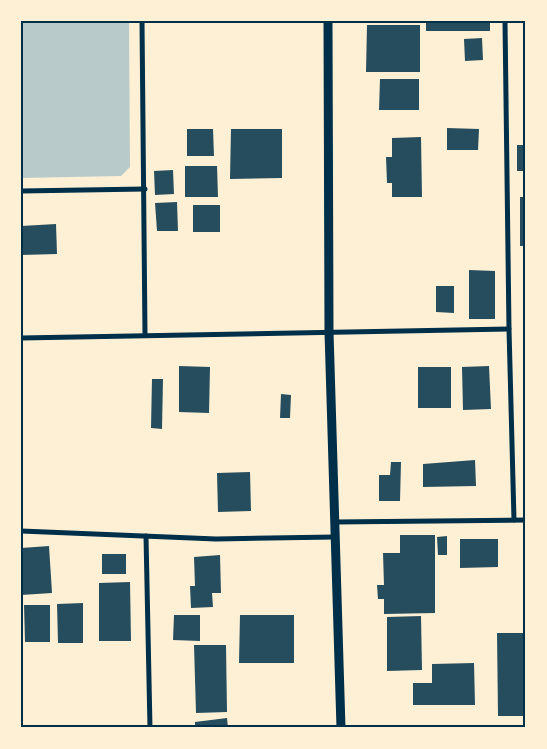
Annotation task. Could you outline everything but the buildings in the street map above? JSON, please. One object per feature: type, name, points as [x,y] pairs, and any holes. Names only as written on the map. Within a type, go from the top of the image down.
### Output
[{"type":"street","points":[[142,21],[145,335]]},
{"type":"street","points":[[328,21],[329,332],[341,728]]},
{"type":"street","points":[[506,21],[509,329],[514,520]]},
{"type":"street","points":[[21,191],[145,189]]},
{"type":"street","points":[[21,338],[509,329]]},
{"type":"street","points":[[335,522],[526,520]]},
{"type":"street","points":[[21,531],[216,539],[335,537]]},
{"type":"street","points":[[146,536],[150,728]]},
{"type":"shaded area","points":[[21,21],[129,21],[130,167],[121,176],[21,178]]}]
